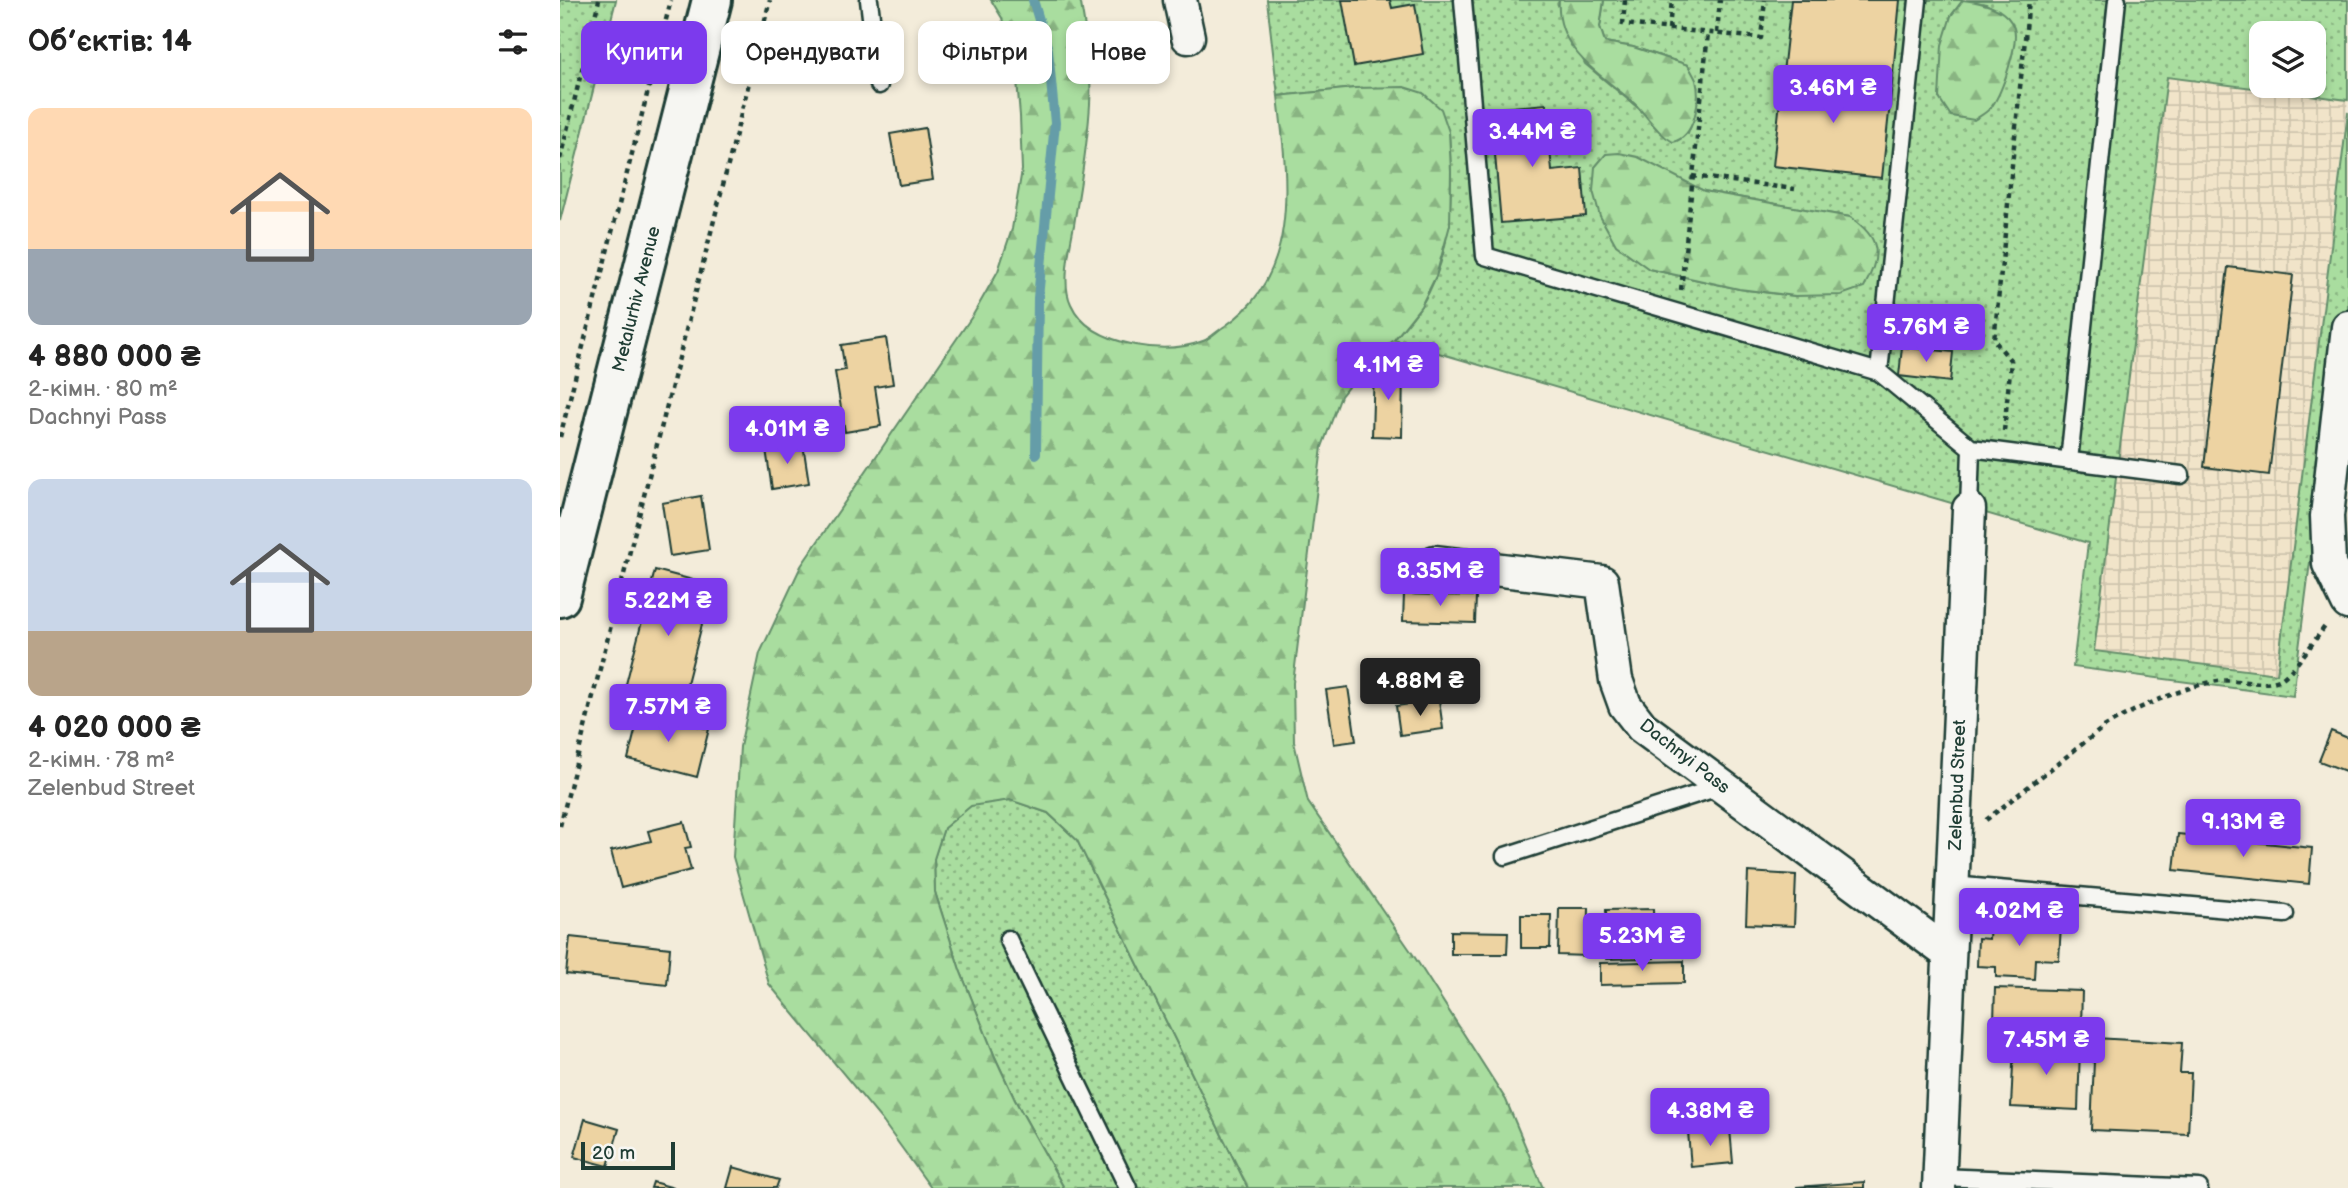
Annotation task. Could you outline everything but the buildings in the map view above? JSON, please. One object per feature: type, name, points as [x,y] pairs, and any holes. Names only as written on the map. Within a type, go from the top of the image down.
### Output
[{"type":"street","name":"Metalurhiv Avenue","points":[[560,597],[712,0]]},
{"type":"street","points":[[1180,0],[1188,37]]},
{"type":"street","points":[[2337,614],[2329,564],[2328,516],[2348,327]]},
{"type":"street","name":"Zelenbud Street","points":[[1939,1182],[1969,509]]},
{"type":"street","name":"Dachnyi Pass","points":[[1435,562],[1602,582],[1616,680],[1625,705],[1642,727],[1949,954]]},
{"type":"lane","points":[[869,0],[878,85]]},
{"type":"lane","points":[[1463,0],[1485,256],[1880,372],[1971,449],[2181,475]]},
{"type":"lane","points":[[1880,372],[1918,0]]},
{"type":"lane","points":[[2069,461],[2117,0]]},
{"type":"lane","points":[[1969,509],[1971,449]]},
{"type":"lane","points":[[1505,856],[1722,786]]},
{"type":"lane","points":[[1952,885],[2285,914]]},
{"type":"lane","points":[[1008,939],[1128,1188]]},
{"type":"lane","points":[[1939,1182],[2199,1188]]},
{"type":"path","points":[[560,159],[599,0]]},
{"type":"path","points":[[560,437],[671,0]]},
{"type":"path","points":[[560,826],[770,0]]},
{"type":"path","points":[[1625,0],[1623,24],[1761,38],[1765,0]]},
{"type":"path","points":[[1669,29],[1672,0]]},
{"type":"path","points":[[1717,33],[1720,0]]},
{"type":"path","points":[[2002,452],[2011,361],[1994,340],[2029,0]]},
{"type":"path","points":[[1679,313],[1708,33]]},
{"type":"path","points":[[1692,176],[1795,189]]},
{"type":"path","points":[[1954,846],[2118,718],[2203,683],[2222,680],[2272,682],[2284,678],[2337,614]]},
{"type":"shaded area","points":[[2167,77],[2249,87],[2249,98],[2326,97],[2348,100],[2277,675],[2094,651]]},
{"type":"green space","points":[[560,0],[616,0],[611,21],[581,21],[581,84],[595,84],[560,221]]},
{"type":"green space","points":[[991,0],[1080,0],[1084,21],[1066,21],[1066,84],[1090,84],[1090,104],[1084,165],[1067,265],[1068,296],[1076,313],[1089,327],[1126,343],[1169,348],[1203,341],[1250,304],[1267,279],[1278,251],[1284,222],[1284,158],[1278,96],[1355,88],[1404,87],[1423,93],[1441,109],[1449,132],[1450,225],[1436,276],[1421,306],[1394,340],[1367,363],[1341,396],[1322,447],[1293,683],[1294,742],[1308,802],[1412,953],[1506,1100],[1543,1188],[1248,1188],[1077,840],[1048,813],[1010,800],[971,806],[944,828],[934,859],[935,892],[960,970],[995,1057],[1015,1100],[1064,1188],[931,1188],[881,1119],[769,984],[733,857],[740,747],[760,653],[801,566],[973,315],[998,271],[1012,229],[1022,170],[1017,84],[1052,84],[1052,21],[1003,21]]},
{"type":"green space","points":[[1267,0],[1559,0],[1558,5],[1585,64],[1644,113],[1688,134],[1694,116],[1696,90],[1688,65],[1633,47],[1605,42],[1600,27],[1604,0],[1963,0],[1951,16],[1939,98],[1991,108],[2005,79],[2012,50],[2007,17],[1986,4],[1966,0],[2348,0],[2348,100],[2326,97],[2326,21],[2249,21],[2249,87],[2167,77],[2094,651],[2277,674],[2348,112],[2348,453],[2324,452],[2293,696],[2073,667],[2088,543],[1394,340],[1421,306],[1440,265],[1451,199],[1449,132],[1355,88],[1278,96]],"holes":[[[1679,180],[1704,191],[1850,217],[1795,296],[1739,289],[1649,269]]]},
{"type":"green space","points":[[1559,0],[1604,0],[1600,27],[1605,42],[1633,47],[1688,65],[1696,80],[1698,97],[1695,117],[1681,139],[1673,142],[1667,138],[1635,104],[1596,72],[1573,48],[1560,18]]},
{"type":"green space","points":[[1963,0],[1985,4],[2006,15],[2015,35],[2009,68],[1996,100],[1974,120],[1951,116],[1939,98],[1942,45],[1951,16]]},
{"type":"green space","points":[[1619,153],[1638,157],[1704,191],[1850,217],[1868,232],[1873,240],[1876,256],[1870,276],[1864,287],[1841,295],[1795,296],[1739,289],[1649,269],[1616,245],[1600,216],[1593,191],[1595,167],[1606,154]]},
{"type":"green space","points":[[1011,800],[1048,813],[1077,840],[1248,1188],[1064,1188],[1015,1100],[995,1057],[960,970],[935,892],[934,858],[944,828],[971,805]]},
{"type":"waterway","points":[[1033,0],[1048,50],[1055,123],[1038,298],[1036,454]]}]
